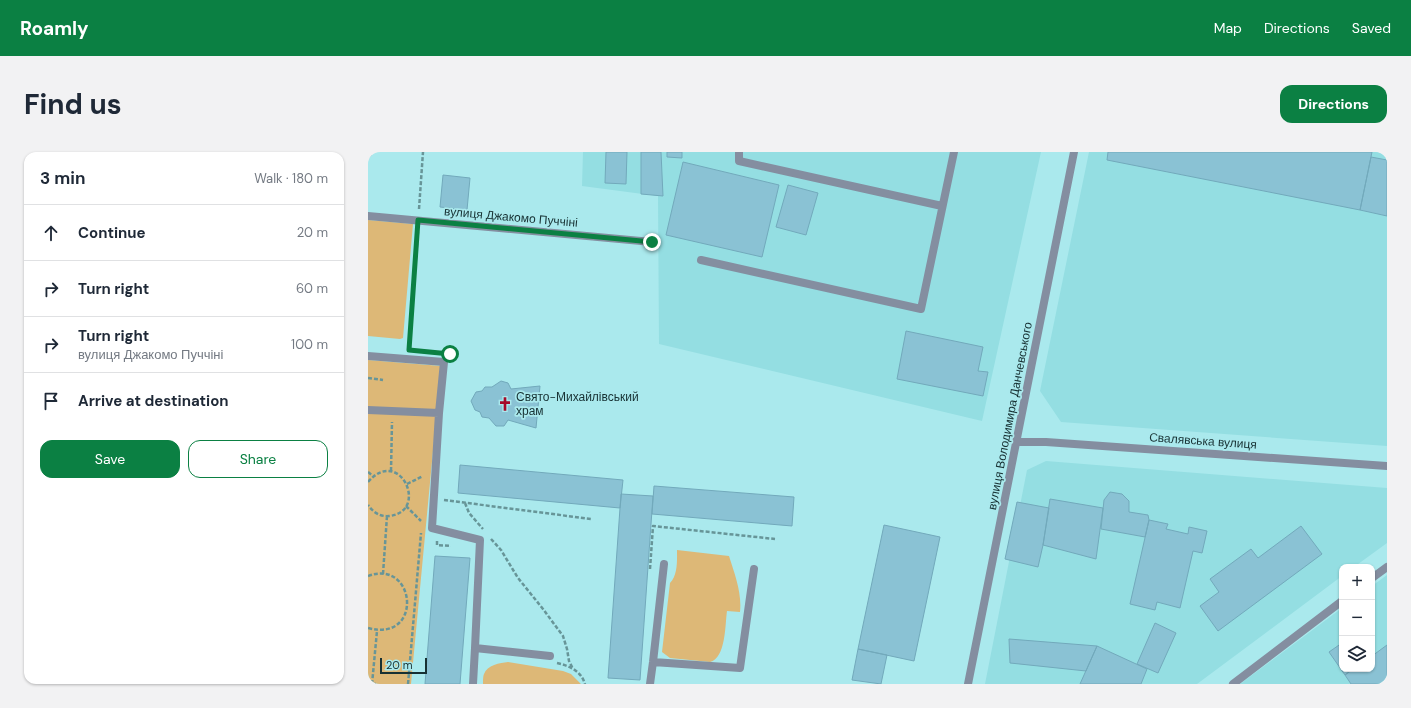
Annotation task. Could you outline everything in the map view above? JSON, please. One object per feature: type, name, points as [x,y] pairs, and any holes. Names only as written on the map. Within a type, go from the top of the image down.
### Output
[{"type":"street","points":[[740,152],[739,161],[942,206]]},
{"type":"street","points":[[701,260],[921,309],[954,152]]},
{"type":"street","name":"вулиця Володимира Данчевського","points":[[968,684],[1074,152]]},
{"type":"street","name":"вулиця Джакомо Пуччіні","points":[[368,216],[652,242]]},
{"type":"street","points":[[368,356],[444,362],[439,413],[432,528],[480,540],[473,684]]},
{"type":"street","points":[[368,410],[439,413]]},
{"type":"street","name":"Свалявська вулиця","points":[[1017,442],[1046,442],[1387,466]]},
{"type":"street","points":[[650,684],[654,662],[664,564]]},
{"type":"street","points":[[1375,576],[1387,567]]},
{"type":"street","points":[[654,662],[740,668],[754,569]]},
{"type":"street","points":[[1233,684],[1339,603]]},
{"type":"street","points":[[475,648],[550,656]]},
{"type":"path","points":[[408,359],[423,152]]},
{"type":"path","points":[[402,350],[416,351]]},
{"type":"path","points":[[368,378],[383,380]]},
{"type":"path","points":[[390,471],[393,411]]},
{"type":"path","points":[[368,482],[373,476],[384,471],[390,471],[398,473],[408,484],[410,491],[406,506],[401,512],[395,515],[387,516],[376,513],[368,505]]},
{"type":"path","points":[[368,472],[373,476]]},
{"type":"path","points":[[408,484],[426,475],[425,483]]},
{"type":"path","points":[[441,500],[591,519]]},
{"type":"path","points":[[465,503],[470,513],[501,550],[518,578],[544,609],[563,636],[569,661],[573,669]]},
{"type":"path","points":[[406,506],[422,522],[423,514]]},
{"type":"path","points":[[383,574],[387,516]]},
{"type":"path","points":[[650,574],[653,526],[775,539]]},
{"type":"path","points":[[408,684],[422,529]]},
{"type":"path","points":[[438,529],[437,544],[452,546]]},
{"type":"path","points":[[368,576],[374,574],[391,576],[404,587],[408,595],[406,613],[402,621],[390,629],[377,631],[368,628]]},
{"type":"path","points":[[408,604],[415,604]]},
{"type":"path","points":[[377,631],[372,684],[377,684]]},
{"type":"shaded area","points":[[583,152],[1041,152],[982,421],[659,344],[658,196],[582,186]]},
{"type":"shaded area","points":[[1089,152],[1387,152],[1387,446],[1061,422],[1040,391]]},
{"type":"shaded area","points":[[368,220],[413,224],[403,338],[400,339],[368,336]]},
{"type":"shaded area","points":[[368,360],[441,366],[411,684],[368,684]]},
{"type":"shaded area","points":[[1046,461],[1387,488],[1387,543],[1358,564],[1339,564],[1339,578],[1197,684],[985,684],[1027,470]]},
{"type":"shaded area","points":[[677,550],[729,556],[736,577],[740,598],[740,612],[727,611],[722,648],[715,659],[710,662],[670,658],[662,652],[670,583],[676,572]]},
{"type":"shaded area","points":[[1387,575],[1387,684],[1240,684],[1339,610],[1339,672],[1375,672],[1375,584]]},
{"type":"shaded area","points":[[508,662],[563,671],[571,674],[581,684],[483,684],[484,675],[488,668]]},
{"type":"building","points":[[606,152],[627,152],[626,184],[605,183]]},
{"type":"building","points":[[641,152],[661,152],[663,196],[641,194]]},
{"type":"building","points":[[667,152],[682,152],[682,158],[667,157]]},
{"type":"building","points":[[1108,152],[1372,152],[1360,210],[1107,160]]},
{"type":"building","points":[[1371,157],[1387,160],[1387,216],[1360,210]]},
{"type":"building","points":[[683,162],[779,185],[762,257],[666,235]]},
{"type":"building","points":[[443,175],[470,178],[467,210],[440,207]]},
{"type":"building","points":[[788,185],[818,193],[806,235],[776,227]]},
{"type":"building","points":[[906,331],[983,347],[978,371],[988,372],[983,396],[897,379]]},
{"type":"building","name":"Свято-Михайлівський храм","points":[[501,381],[508,383],[511,389],[540,386],[536,428],[508,420],[504,426],[496,426],[489,418],[482,417],[480,412],[475,410],[471,401],[476,392],[482,391],[485,387],[492,387]]},
{"type":"building","points":[[460,465],[623,480],[620,508],[458,493]]},
{"type":"building","points":[[654,486],[794,497],[792,526],[652,514]]},
{"type":"building","points":[[1110,492],[1122,494],[1129,501],[1129,512],[1148,515],[1149,520],[1145,537],[1101,529],[1104,500]]},
{"type":"building","points":[[621,494],[653,496],[640,680],[608,678]]},
{"type":"building","points":[[1050,499],[1103,508],[1096,559],[1043,545]]},
{"type":"building","points":[[1017,502],[1049,508],[1038,567],[1005,559]]},
{"type":"building","points":[[1149,520],[1168,524],[1166,529],[1188,534],[1189,527],[1207,531],[1202,553],[1193,551],[1180,608],[1157,602],[1155,610],[1130,604]]},
{"type":"building","points":[[884,525],[940,537],[914,661],[858,649]]},
{"type":"building","points":[[1301,526],[1322,554],[1218,631],[1200,606],[1219,592],[1210,579],[1251,549],[1258,558]]},
{"type":"building","points":[[435,556],[470,558],[460,684],[425,684]]},
{"type":"building","points":[[1155,623],[1176,633],[1158,673],[1137,664]]},
{"type":"building","points":[[1009,639],[1097,646],[1086,671],[1010,663]]},
{"type":"building","points":[[1339,645],[1339,666],[1329,652]]},
{"type":"building","points":[[1387,645],[1387,684],[1351,684],[1345,675],[1349,672],[1375,672],[1375,654]]},
{"type":"building","points":[[1097,646],[1147,669],[1141,684],[1080,684]]},
{"type":"building","points":[[858,649],[887,655],[881,684],[852,680]]},
{"type":"place","name":"Свято-Михайлівський храм","points":[[505,404]]},
{"type":"route","points":[[450,354],[409,350],[418,220],[652,242]]}]
